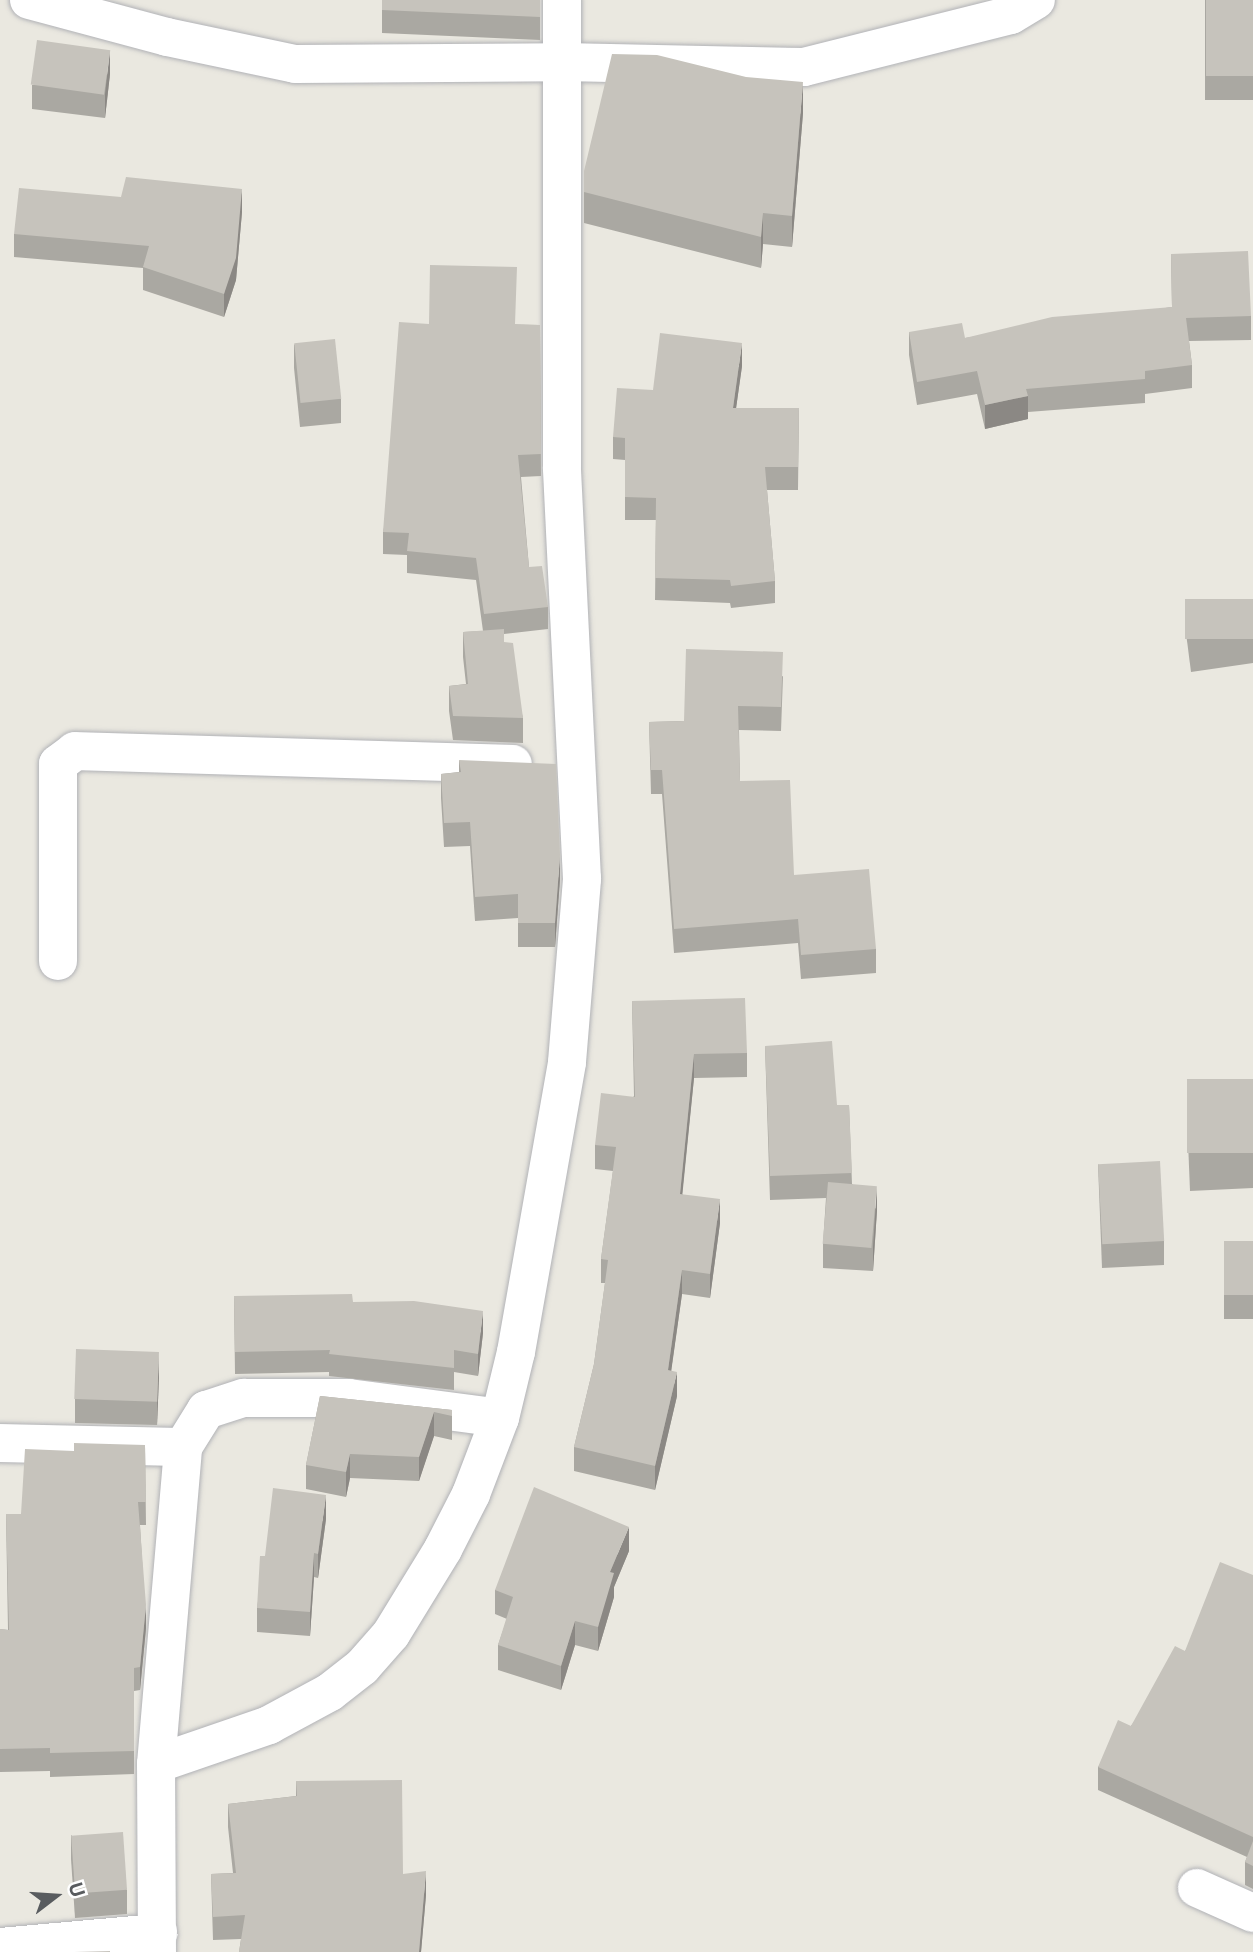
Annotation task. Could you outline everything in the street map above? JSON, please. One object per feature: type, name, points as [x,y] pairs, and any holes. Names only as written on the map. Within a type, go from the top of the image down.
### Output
[{"type":"street","points":[[29,0],[167,37],[295,64],[563,62],[804,67],[1012,15],[1036,0]]},
{"type":"street","points":[[156,1764],[269,1725],[330,1692],[362,1667],[391,1634],[443,1549],[471,1494],[500,1418],[567,1062],[582,879],[562,467],[562,0]]},
{"type":"street","points":[[58,961],[58,764],[75,751],[576,766]]},
{"type":"street","points":[[0,1947],[158,1943],[156,1764],[183,1447],[206,1410],[244,1398],[349,1398],[457,1409],[500,1418]]},
{"type":"street","points":[[0,1443],[183,1447]]},
{"type":"street","points":[[1197,1888],[1253,1913]]},
{"type":"building","points":[[382,0],[540,0],[540,17],[382,10]]},
{"type":"building","points":[[1206,0],[1253,0],[1253,76],[1206,76]]},
{"type":"building","points":[[37,40],[110,50],[104,95],[31,85]]},
{"type":"building","points":[[612,54],[657,55],[746,77],[803,82],[792,216],[763,213],[761,237],[584,192],[584,171]]},
{"type":"building","points":[[126,177],[242,189],[236,258],[224,294],[143,267],[149,246],[14,234],[19,188],[121,197]]},
{"type":"building","points":[[1248,251],[1251,316],[1186,318],[1192,365],[1145,371],[1145,379],[1026,389],[1028,396],[985,405],[977,371],[917,382],[909,332],[962,323],[965,338],[1052,317],[1172,307],[1171,254]]},
{"type":"building","points":[[430,265],[517,267],[515,324],[540,325],[541,454],[518,455],[529,567],[542,566],[548,607],[484,614],[476,558],[407,551],[409,533],[383,532],[399,322],[429,324]]},
{"type":"building","points":[[660,333],[742,343],[733,408],[799,408],[798,467],[765,467],[775,581],[731,586],[730,580],[655,578],[656,498],[625,497],[625,438],[613,437],[617,388],[653,390]]},
{"type":"building","points":[[335,339],[341,399],[300,403],[294,343]]},
{"type":"building","points":[[1185,599],[1253,599],[1253,639],[1185,639]]},
{"type":"building","points":[[504,629],[504,642],[513,643],[523,718],[453,716],[449,686],[468,684],[463,632]]},
{"type":"building","points":[[686,649],[783,652],[781,707],[738,706],[740,781],[790,780],[794,875],[869,869],[876,949],[801,955],[798,919],[674,929],[662,770],[651,770],[649,722],[684,721]]},
{"type":"building","points":[[459,760],[556,764],[560,855],[555,923],[518,923],[518,894],[475,897],[470,822],[444,823],[441,774],[461,772]]},
{"type":"building","points":[[745,998],[747,1053],[694,1054],[680,1194],[720,1199],[710,1274],[682,1270],[668,1370],[677,1372],[655,1466],[574,1447],[594,1364],[608,1260],[601,1259],[616,1147],[595,1145],[601,1093],[635,1097],[632,1001]]},
{"type":"building","points":[[832,1041],[837,1105],[849,1105],[852,1173],[770,1176],[765,1046]]},
{"type":"building","points":[[1187,1079],[1253,1079],[1253,1153],[1187,1153]]},
{"type":"building","points":[[1160,1161],[1164,1241],[1102,1244],[1098,1164]]},
{"type":"building","points":[[828,1182],[877,1186],[871,1248],[823,1244]]},
{"type":"building","points":[[1224,1241],[1253,1241],[1253,1295],[1224,1295]]},
{"type":"building","points":[[352,1294],[353,1302],[414,1301],[483,1311],[478,1354],[454,1350],[454,1368],[329,1354],[330,1350],[235,1352],[234,1296]]},
{"type":"building","points":[[76,1349],[159,1352],[157,1402],[74,1399]]},
{"type":"building","points":[[320,1396],[452,1410],[452,1416],[434,1412],[419,1457],[350,1454],[346,1472],[306,1465]]},
{"type":"building","points":[[74,1443],[145,1445],[146,1502],[138,1502],[146,1605],[140,1667],[134,1668],[134,1751],[50,1753],[50,1748],[0,1749],[0,1629],[9,1630],[6,1514],[21,1514],[25,1449],[74,1451]]},
{"type":"building","points":[[534,1487],[629,1527],[610,1572],[614,1573],[598,1627],[575,1621],[561,1666],[498,1645],[513,1597],[495,1590]]},
{"type":"building","points":[[273,1488],[326,1495],[318,1554],[314,1553],[310,1612],[257,1608],[260,1556],[265,1556]]},
{"type":"building","points":[[1220,1562],[1253,1575],[1253,1837],[1098,1767],[1118,1720],[1131,1726],[1175,1646],[1185,1651]]},
{"type":"building","points":[[402,1780],[403,1874],[426,1871],[419,1952],[239,1952],[245,1915],[213,1917],[211,1874],[236,1873],[228,1804],[297,1796],[296,1781]]},
{"type":"building","points":[[123,1832],[127,1890],[75,1893],[71,1836]]},
{"type":"building","points":[[1253,1841],[1253,1866],[1245,1862]]}]
